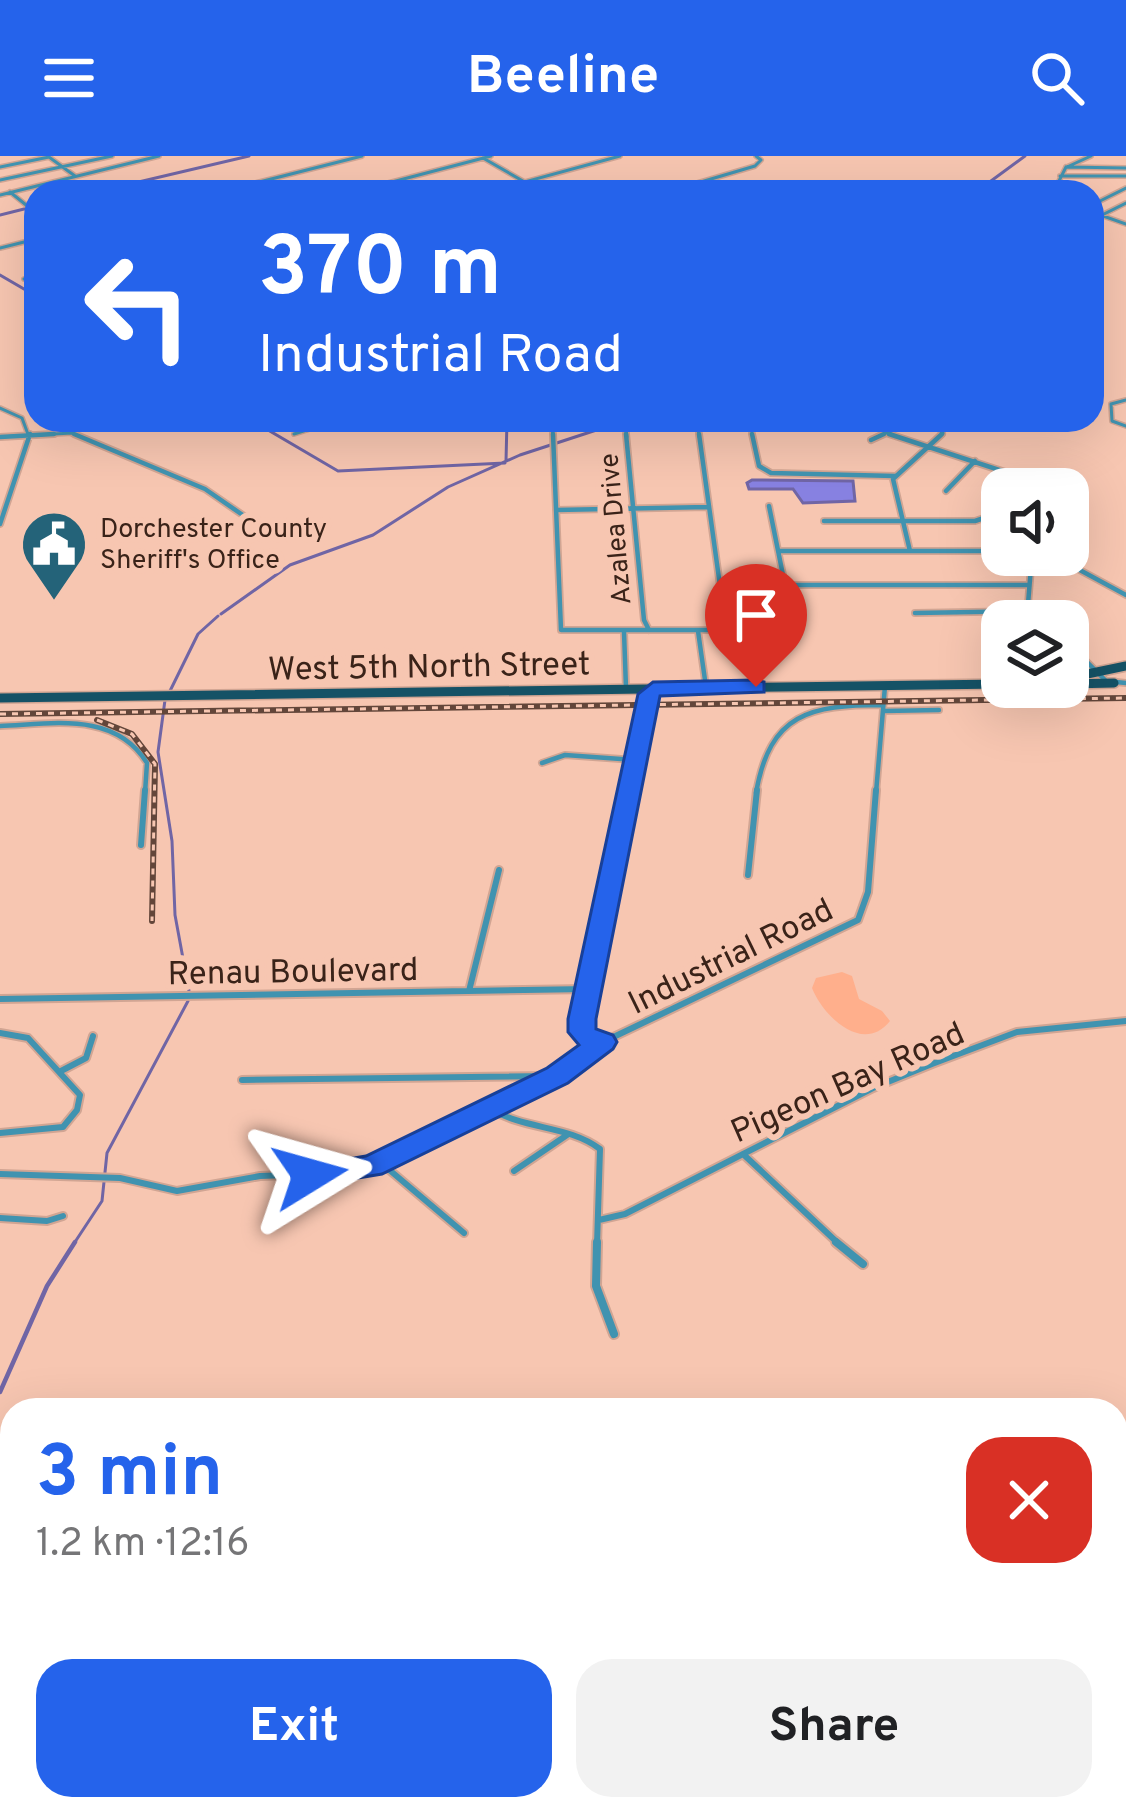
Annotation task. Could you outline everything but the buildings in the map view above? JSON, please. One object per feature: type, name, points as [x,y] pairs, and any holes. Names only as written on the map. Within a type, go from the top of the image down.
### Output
[{"type":"main road","points":[[1089,675],[1124,667]]},
{"type":"main road","points":[[1122,682],[1117,674],[1124,667]]},
{"type":"main road","points":[[1089,681],[1122,682]]},
{"type":"main road","name":"West 5th North Street","points":[[0,698],[981,684]]},
{"type":"street","points":[[0,181],[112,156]]},
{"type":"street","points":[[60,180],[159,156]]},
{"type":"street","points":[[267,180],[362,156]]},
{"type":"street","points":[[398,180],[491,156]]},
{"type":"street","points":[[532,180],[620,156]]},
{"type":"street","points":[[708,180],[760,163],[756,156]]},
{"type":"street","points":[[1060,180],[1066,167],[1091,156]]},
{"type":"street","points":[[0,167],[49,157],[76,176]]},
{"type":"street","points":[[481,157],[521,180]]},
{"type":"street","points":[[1066,167],[1126,168]]},
{"type":"street","points":[[1060,176],[1126,176]]},
{"type":"street","points":[[0,195],[24,189]]},
{"type":"street","points":[[10,192],[24,203]]},
{"type":"street","points":[[1126,400],[1111,404],[1112,421],[1126,426]]},
{"type":"street","points":[[0,524],[28,432]]},
{"type":"street","points":[[0,437],[60,432],[82,436],[205,489],[247,518]]},
{"type":"street","points":[[294,434],[300,432]]},
{"type":"street","points":[[553,432],[560,623],[566,632],[758,630]]},
{"type":"street","name":"Azalea Drive","points":[[626,432],[644,623],[651,632]]},
{"type":"street","points":[[699,432],[726,629]]},
{"type":"street","points":[[896,476],[941,432]]},
{"type":"street","points":[[752,433],[759,466],[772,475],[843,476],[875,470],[896,476]]},
{"type":"street","points":[[871,440],[886,433],[996,468]]},
{"type":"street","points":[[946,491],[975,461]]},
{"type":"street","points":[[896,476],[910,551]]},
{"type":"street","points":[[770,506],[788,585]]},
{"type":"street","points":[[556,510],[710,507]]},
{"type":"street","points":[[824,521],[981,520]]},
{"type":"street","points":[[779,551],[981,551]]},
{"type":"street","points":[[1089,575],[1126,595]]},
{"type":"street","points":[[1028,600],[1032,576]]},
{"type":"street","points":[[720,586],[1029,585]]},
{"type":"street","points":[[915,613],[981,612]]},
{"type":"street","points":[[698,631],[706,688]]},
{"type":"street","points":[[624,632],[626,689]]},
{"type":"street","points":[[1089,661],[1122,682]]},
{"type":"street","name":"Industrial Road","points":[[0,1174],[120,1178],[177,1191],[260,1176],[346,1173],[380,1162],[491,1109],[557,1076],[603,1042],[858,920],[868,892],[885,686]]},
{"type":"street","name":"Industrial Road","points":[[603,1042],[582,1032],[588,989],[653,689]]},
{"type":"street","points":[[748,875],[759,773],[764,749],[779,726],[830,706],[939,710]]},
{"type":"street","points":[[0,726],[96,726],[127,737],[142,750],[147,763],[141,845]]},
{"type":"street","points":[[542,763],[565,755],[635,760]]},
{"type":"street","points":[[469,991],[499,870]]},
{"type":"street","name":"Renau Boulevard","points":[[0,999],[588,989]]},
{"type":"street","name":"Pigeon Bay Road","points":[[599,1220],[625,1214],[885,1083],[1017,1032],[1126,1021]]},
{"type":"street","points":[[0,1033],[28,1037],[80,1095],[76,1117],[49,1132],[0,1133]]},
{"type":"street","points":[[61,1071],[86,1058],[93,1036]]},
{"type":"street","points":[[242,1080],[557,1076]]},
{"type":"street","points":[[491,1109],[511,1121],[600,1149],[596,1286],[614,1334]]},
{"type":"street","points":[[514,1171],[567,1135]]},
{"type":"street","points":[[743,1154],[813,1224],[863,1264]]},
{"type":"street","points":[[380,1162],[464,1233]]},
{"type":"street","points":[[0,1218],[47,1221],[63,1216]]},
{"type":"shaded area","points":[[853,481],[855,501],[803,503],[793,489],[749,489],[747,483]]},
{"type":"shaded area","points":[[842,972],[852,976],[859,999],[890,1021],[879,1030],[868,1034],[845,1028],[817,999],[812,988],[816,978]]},
{"type":"waterway","points":[[147,180],[249,156]]},
{"type":"waterway","points":[[992,180],[1025,156]]},
{"type":"waterway","points":[[0,215],[24,209]]},
{"type":"waterway","points":[[0,275],[24,289]]},
{"type":"waterway","points":[[271,432],[338,471],[502,463]]},
{"type":"waterway","points":[[506,461],[507,432]]},
{"type":"waterway","points":[[502,463],[590,432]]},
{"type":"waterway","points":[[221,614],[290,565],[373,535],[448,487],[502,463]]},
{"type":"waterway","points":[[169,693],[198,634],[218,616]]},
{"type":"waterway","points":[[165,700],[158,752],[172,841],[175,915],[189,991]]},
{"type":"waterway","points":[[73,1245],[102,1201],[107,1153],[188,1001]]},
{"type":"waterway","points":[[0,1392],[47,1286],[75,1242]]},
{"type":"railway","points":[[0,714],[1126,698]]},
{"type":"railway","points":[[97,720],[132,734],[155,764],[152,921]]},
{"type":"place","name":"Dorchester County Sheriff's Office","points":[[54,603]]},
{"type":"route","points":[[310,1175],[371,1166],[557,1076],[603,1042],[582,1032],[582,1019],[649,694],[653,689],[756,687]]}]
